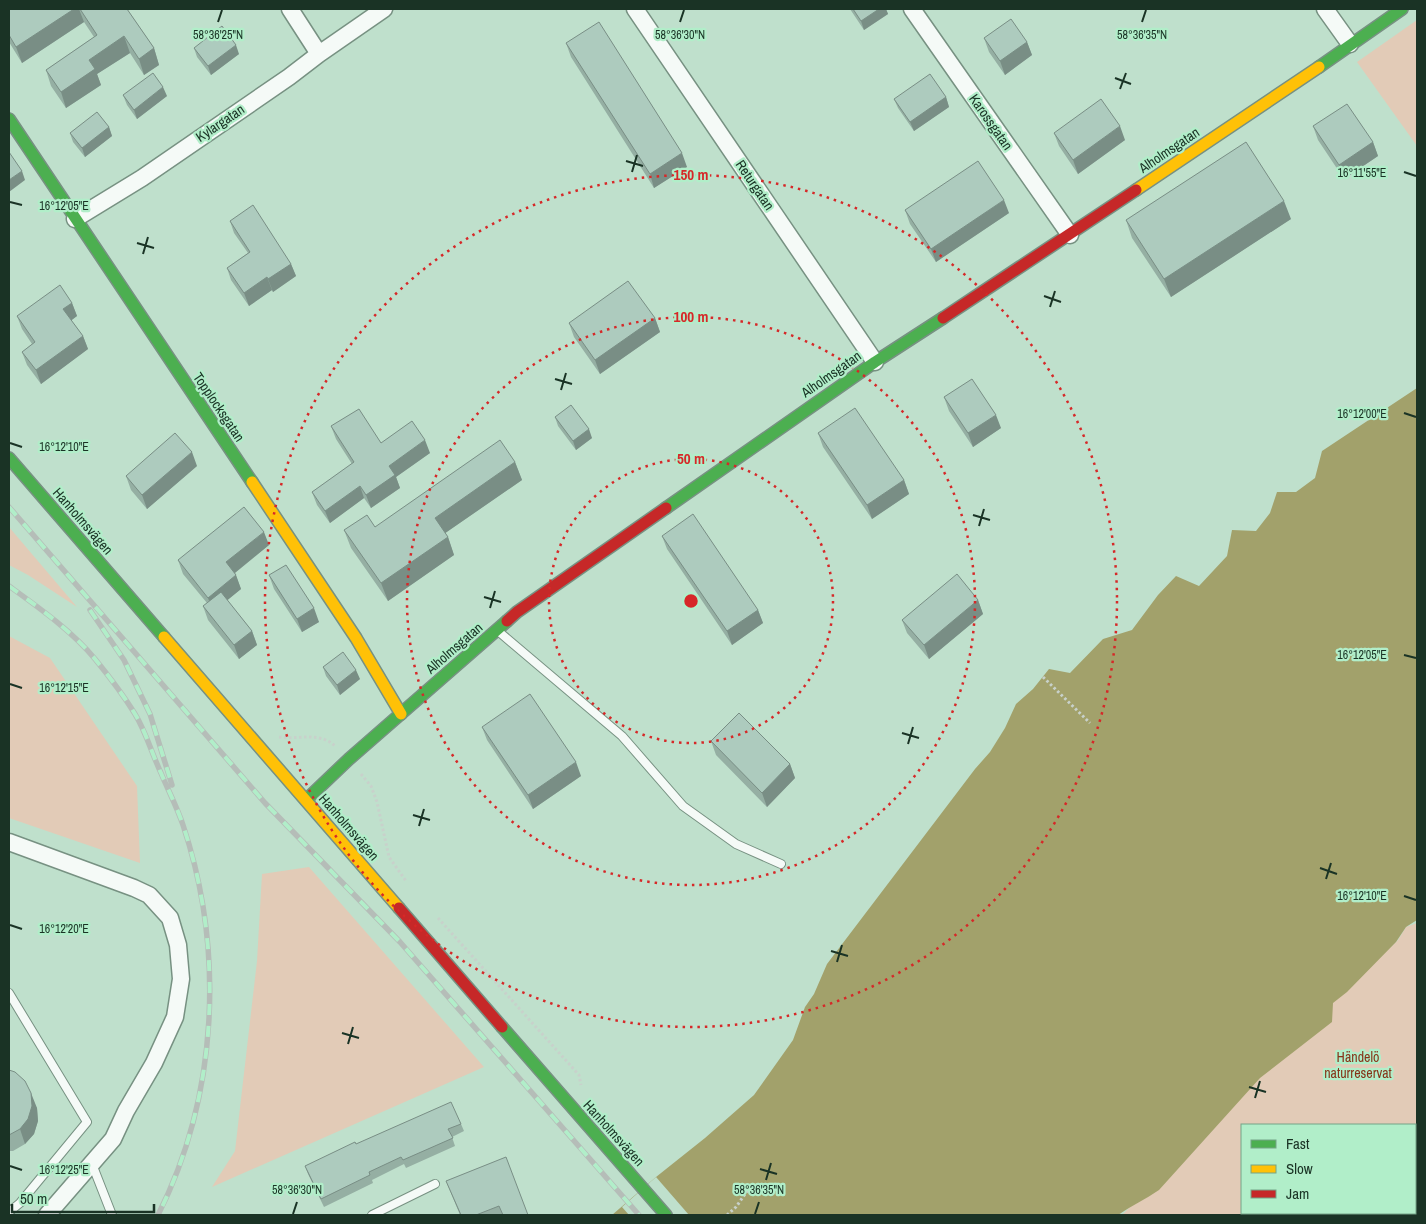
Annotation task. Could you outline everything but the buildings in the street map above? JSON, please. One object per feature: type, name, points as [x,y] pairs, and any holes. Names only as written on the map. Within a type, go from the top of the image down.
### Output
[{"type":"street","points":[[290,9],[319,54]]},
{"type":"street","name":"Kylargatan","points":[[75,219],[142,178],[384,9]]},
{"type":"street","name":"Returgatan","points":[[635,9],[875,362]]},
{"type":"street","name":"Karossgatan","points":[[912,9],[1070,235]]},
{"type":"street","points":[[1325,9],[1350,44]]},
{"type":"street","name":"Alholmsgatan","points":[[306,800],[517,612],[875,362],[1070,235],[1402,9]]},
{"type":"street","name":"Topplocksgatan","points":[[9,119],[356,638],[401,714]]},
{"type":"street","name":"Hanholmsvägen","points":[[9,458],[666,1215]]},
{"type":"street","points":[[9,842],[149,895],[170,918],[178,944],[181,979],[175,1017],[154,1063],[126,1111],[113,1139],[47,1215]]},
{"type":"lane","points":[[497,630],[622,736],[683,806],[736,844],[781,864]]},
{"type":"lane","points":[[9,993],[86,1122],[20,1203],[9,1212]]},
{"type":"lane","points":[[92,1164],[112,1215]]},
{"type":"lane","points":[[372,1215],[435,1184]]},
{"type":"path","points":[[1042,677],[1090,723]]},
{"type":"path","points":[[727,1215],[736,1207],[750,1187]]},
{"type":"green space","points":[[1417,20],[1417,146],[1357,62]]},
{"type":"green space","points":[[9,527],[77,607],[9,565]]},
{"type":"green space","points":[[9,636],[50,658],[137,786],[140,863],[9,818]]},
{"type":"green space","points":[[309,867],[484,1067],[212,1187],[235,1151],[257,961],[262,874]]},
{"type":"green space","name":"Händelö naturreservat","points":[[1417,923],[1417,1215],[1122,1215],[1327,1007],[1398,940],[1406,927]]},
{"type":"shaded area","points":[[1417,388],[1417,920],[1406,927],[1396,942],[1347,992],[1333,1003],[1332,1022],[1260,1078],[1159,1190],[1118,1215],[612,1215],[754,1095],[793,1040],[805,1007],[814,994],[827,964],[975,769],[990,752],[1005,728],[1016,704],[1033,689],[1049,669],[1070,673],[1103,639],[1132,630],[1158,595],[1176,576],[1199,586],[1227,556],[1232,530],[1256,531],[1270,513],[1277,492],[1296,492],[1315,478],[1322,451]]},
{"type":"pier","points":[[656,1177],[689,1215],[629,1215],[622,1207]]},
{"type":"railway","points":[[9,507],[265,803],[400,942],[639,1215]]},
{"type":"railway","points":[[9,586],[76,639],[100,665],[131,707],[139,721],[178,812],[196,873],[205,922],[209,972],[209,1023],[203,1073],[193,1122],[178,1169],[158,1215]]},
{"type":"railway","points":[[90,610],[124,660],[150,714],[172,785]]},
{"type":"traffic: fast","points":[[1319,67],[1402,9]]},
{"type":"traffic: fast","points":[[9,119],[252,482]]},
{"type":"traffic: fast","points":[[666,508],[875,362],[943,318]]},
{"type":"traffic: fast","points":[[9,458],[164,637]]},
{"type":"traffic: fast","points":[[306,800],[349,759],[507,621]]},
{"type":"traffic: fast","points":[[502,1027],[666,1215]]},
{"type":"traffic: slow","points":[[1136,190],[1319,67]]},
{"type":"traffic: slow","points":[[252,482],[356,638],[401,714]]},
{"type":"traffic: slow","points":[[164,637],[399,908]]},
{"type":"traffic: jam","points":[[943,318],[1136,190]]},
{"type":"traffic: jam","points":[[507,621],[517,612],[666,508]]},
{"type":"traffic: jam","points":[[399,908],[502,1027]]}]
